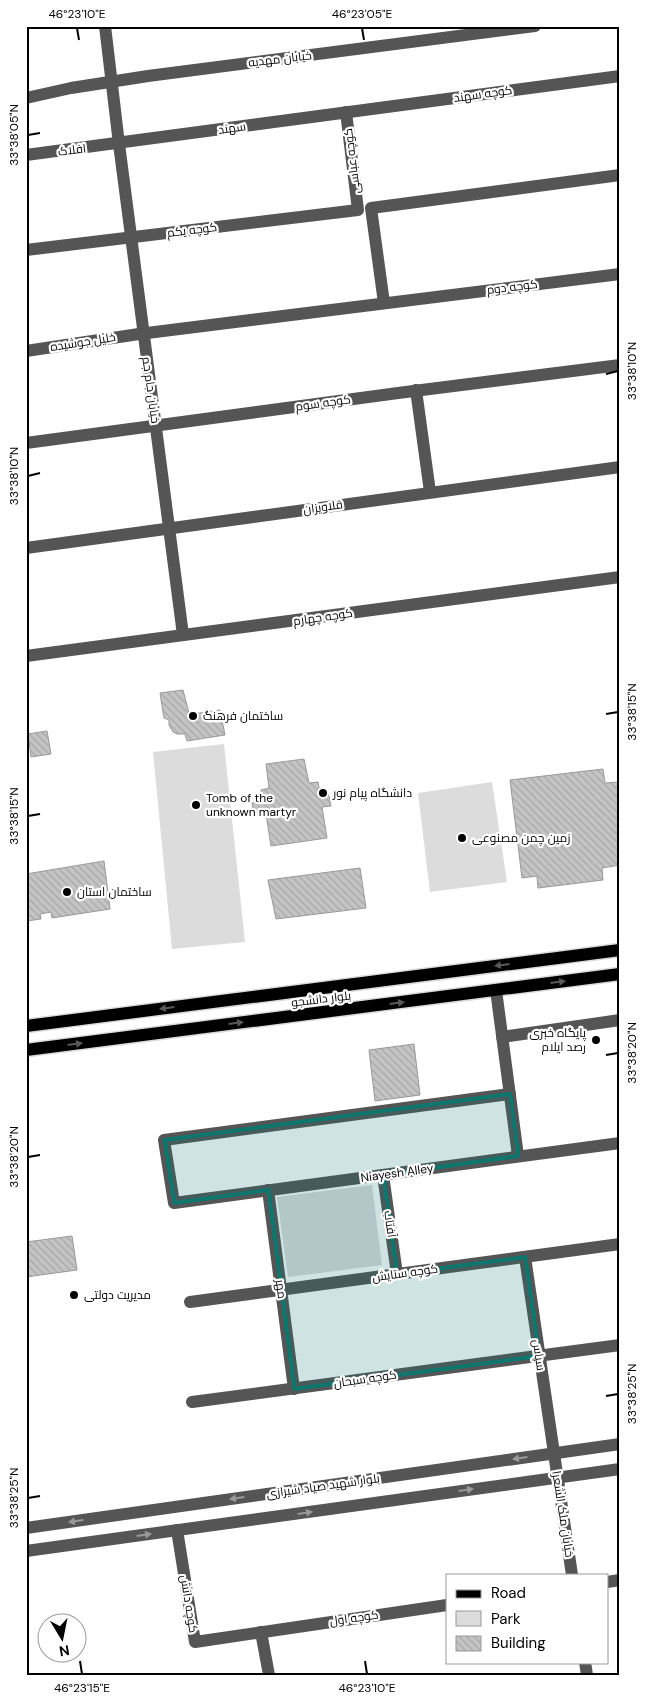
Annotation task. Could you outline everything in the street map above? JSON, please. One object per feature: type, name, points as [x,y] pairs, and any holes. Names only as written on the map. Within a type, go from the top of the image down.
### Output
[{"type":"main road","name":"بلوار دانشجو","points":[[26,1026],[620,950]]},
{"type":"main road","name":"بلوار دانشجو","points":[[26,1050],[620,974]]},
{"type":"street","name":"خیابان جام جم","points":[[105,26],[141,333],[156,425],[183,635]]},
{"type":"street","name":"خیابان مهدیه","points":[[26,98],[112,81],[535,26]]},
{"type":"street","name":"کوچه سهند","points":[[346,112],[620,76]]},
{"type":"street","name":"سهند","points":[[119,144],[346,112]]},
{"type":"street","name":"کوچه عباسی","points":[[346,112],[358,210]]},
{"type":"street","name":"افلاک","points":[[26,155],[119,144]]},
{"type":"street","points":[[384,303],[371,208],[620,175]]},
{"type":"street","name":"کوچه یکم","points":[[26,250],[358,210]]},
{"type":"street","name":"کوچه دوم","points":[[384,303],[620,274]]},
{"type":"street","name":"خلیل جوشیده","points":[[26,351],[141,333],[384,303]]},
{"type":"street","name":"کوچه سوم","points":[[26,443],[416,390],[620,365]]},
{"type":"street","points":[[416,390],[430,492]]},
{"type":"street","name":"قلاویزان","points":[[26,548],[620,467]]},
{"type":"street","name":"کوچه چهارم","points":[[26,656],[620,577]]},
{"type":"street","points":[[496,990],[518,1156]]},
{"type":"street","points":[[502,1037],[620,1020]]},
{"type":"street","name":"Niayesh Alley","points":[[510,1094],[164,1140],[174,1203],[620,1143]]},
{"type":"street","name":"آفتاب","points":[[383,1175],[396,1274]]},
{"type":"street","name":"مهر","points":[[268,1190],[294,1388]]},
{"type":"street","name":"کوچه ستایش","points":[[190,1302],[620,1244]]},
{"type":"street","name":"سپاس","points":[[525,1257],[553,1453]]},
{"type":"street","name":"کوچه سبحان","points":[[192,1402],[620,1345]]},
{"type":"street","name":"بلوار شهید صیاد شیرازی","points":[[26,1528],[620,1444]]},
{"type":"street","name":"خیابان ملک الشعرا","points":[[553,1453],[572,1574]]},
{"type":"street","name":"بلوار شهید صیاد شیرازی","points":[[26,1551],[620,1469]]},
{"type":"street","name":"کوچه دانش","points":[[177,1530],[195,1642],[261,1632]]},
{"type":"street","name":"کوچه اول","points":[[261,1632],[446,1605]]},
{"type":"street","points":[[261,1632],[269,1675]]},
{"type":"highlighted area","points":[[510,1094],[518,1156],[383,1175],[397,1274],[525,1257],[539,1356],[294,1389],[268,1190],[174,1203],[164,1140]]},
{"type":"green space","points":[[224,744],[245,942],[172,949],[153,752]]},
{"type":"green space","name":"زمین چمن مصنوعی","points":[[492,782],[507,882],[430,892],[418,793]]},
{"type":"green space","points":[[372,1185],[382,1265],[288,1277],[277,1197]]},
{"type":"building","name":"ساختمان فرهنگ","points":[[183,690],[189,713],[220,710],[225,735],[187,741],[185,734],[173,732],[169,725],[169,720],[164,718],[160,693]]},
{"type":"building","points":[[47,731],[51,754],[31,757],[28,734]]},
{"type":"building","points":[[304,759],[309,783],[318,782],[320,793],[328,792],[331,806],[322,807],[327,838],[271,846],[266,814],[254,816],[252,803],[262,802],[261,790],[269,788],[266,764]]},
{"type":"building","points":[[603,769],[605,783],[619,782],[620,865],[602,868],[603,880],[538,888],[537,876],[522,878],[510,780]]},
{"type":"building","name":"ساختمان استان","points":[[104,861],[110,909],[52,918],[51,912],[40,914],[41,919],[26,921],[26,874]]},
{"type":"building","points":[[360,868],[366,908],[276,919],[268,880]]},
{"type":"building","points":[[414,1044],[420,1095],[375,1101],[369,1050]]},
{"type":"building","points":[[72,1236],[77,1270],[26,1277],[26,1242]]},
{"type":"place","name":"ساختمان فرهنگ","points":[[193,716]]},
{"type":"place","name":"دانشگاه پیام نور","points":[[323,793]]},
{"type":"place","name":"Tomb of the unknown martyr","points":[[196,805]]},
{"type":"place","name":"زمین چمن مصنوعی","points":[[462,838]]},
{"type":"place","name":"ساختمان استان","points":[[67,892]]},
{"type":"place","name":"پایگاه خبری رصد ایلام","points":[[596,1040]]},
{"type":"place","name":"مدیریت دولتی","points":[[74,1295]]}]
